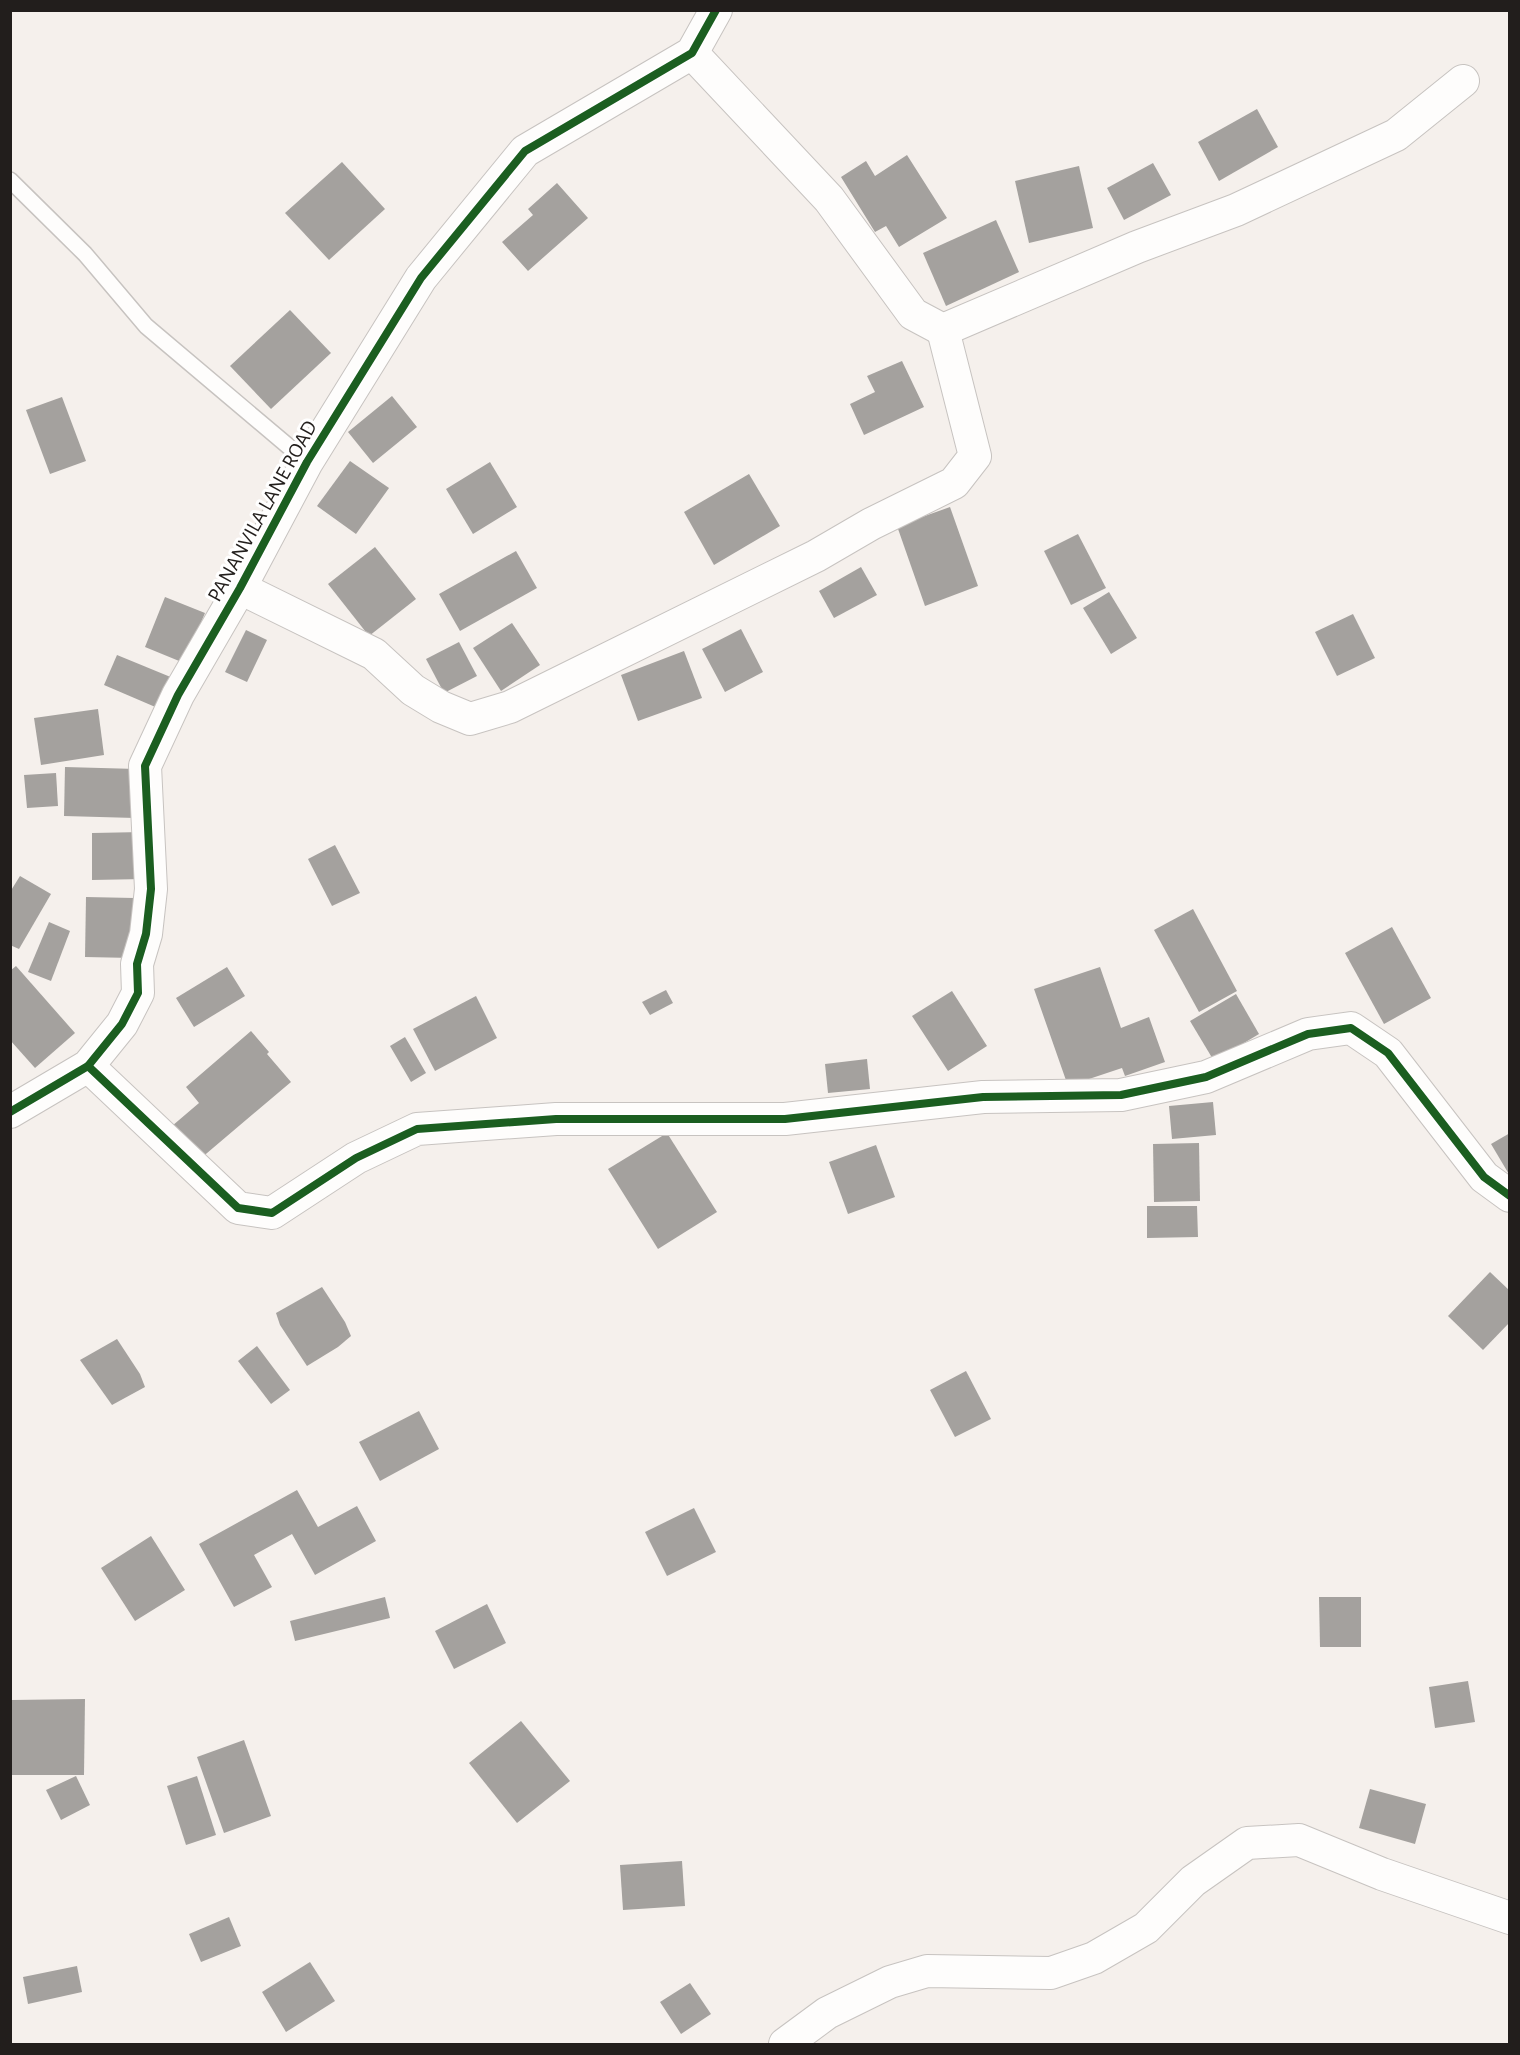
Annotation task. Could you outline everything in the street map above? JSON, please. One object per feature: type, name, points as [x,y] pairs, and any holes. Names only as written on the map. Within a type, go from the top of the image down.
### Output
[{"type":"street","points":[[240,588],[374,654],[413,690],[441,707],[470,719],[510,707],[816,556],[871,524],[954,483],[975,456],[943,330],[913,314],[829,199],[692,53],[716,10]]},
{"type":"street","name":"PANANVILA LANE ROAD","points":[[10,1112],[88,1066],[122,1024],[138,993],[137,963],[146,934],[151,890],[146,766],[178,695],[240,588],[307,462],[421,278],[525,151],[692,53]]},
{"type":"street","points":[[943,330],[1137,247],[1236,210],[1396,135],[1463,81]]},
{"type":"street","points":[[88,1066],[238,1208],[272,1213],[356,1158],[417,1129],[556,1119],[785,1119],[983,1096],[1121,1095],[1206,1077],[1308,1034],[1351,1028],[1388,1053],[1484,1177],[1509,1196]]},
{"type":"street","points":[[785,2044],[827,2013],[890,1982],[927,1971],[1051,1973],[1094,1958],[1146,1928],[1193,1881],[1247,1844],[1299,1840],[1382,1874],[1509,1918]]},
{"type":"lane","points":[[10,180],[85,254],[146,326],[307,462]]},
{"type":"building","points":[[1257,109],[1278,147],[1219,181],[1198,142]]},
{"type":"building","points":[[907,155],[947,218],[899,247],[886,226],[875,232],[841,177],[866,161],[875,176]]},
{"type":"building","points":[[342,162],[385,209],[329,260],[285,213]]},
{"type":"building","points":[[1153,163],[1171,195],[1124,220],[1107,188]]},
{"type":"building","points":[[1079,166],[1093,228],[1029,243],[1015,181]]},
{"type":"building","points":[[557,183],[588,218],[528,271],[502,242],[533,215],[528,209]]},
{"type":"building","points":[[996,220],[1019,272],[946,306],[923,253]]},
{"type":"building","points":[[290,310],[331,353],[271,409],[230,366]]},
{"type":"building","points":[[902,361],[924,407],[864,435],[850,404],[875,392],[867,376]]},
{"type":"building","points":[[392,396],[417,427],[373,463],[348,432]]},
{"type":"building","points":[[62,397],[86,461],[50,474],[26,410]]},
{"type":"building","points":[[350,461],[389,488],[356,534],[317,506]]},
{"type":"building","points":[[490,462],[517,507],[473,534],[446,489]]},
{"type":"building","points":[[749,474],[780,526],[714,565],[684,512]]},
{"type":"building","points":[[950,507],[978,586],[925,606],[897,526]]},
{"type":"building","points":[[1078,534],[1106,588],[1071,605],[1044,551]]},
{"type":"building","points":[[375,547],[416,599],[369,636],[328,584]]},
{"type":"building","points":[[516,551],[537,588],[460,631],[439,594]]},
{"type":"building","points":[[861,567],[877,595],[834,618],[819,591]]},
{"type":"building","points":[[1109,592],[1137,638],[1111,654],[1083,608]]},
{"type":"building","points":[[165,597],[205,613],[184,663],[145,647]]},
{"type":"building","points":[[1353,614],[1375,658],[1337,676],[1315,632]]},
{"type":"building","points":[[512,623],[540,665],[501,691],[473,648]]},
{"type":"building","points":[[741,629],[763,672],[725,692],[702,649]]},
{"type":"building","points":[[246,630],[267,640],[247,682],[225,672]]},
{"type":"building","points":[[459,642],[477,676],[444,693],[426,659]]},
{"type":"building","points":[[684,651],[702,698],[638,721],[621,675]]},
{"type":"building","points":[[117,655],[173,678],[160,709],[104,685]]},
{"type":"building","points":[[98,709],[104,755],[41,765],[34,718]]},
{"type":"building","points":[[65,767],[137,769],[135,818],[64,816]]},
{"type":"building","points":[[56,773],[58,806],[27,808],[24,775]]},
{"type":"building","points":[[143,832],[144,879],[92,880],[92,833]]},
{"type":"building","points":[[335,845],[360,893],[332,906],[308,859]]},
{"type":"building","points":[[20,876],[51,894],[19,949],[10,945],[10,892]]},
{"type":"building","points":[[86,897],[134,898],[133,958],[85,957]]},
{"type":"building","points":[[1193,909],[1237,991],[1199,1012],[1154,930]]},
{"type":"building","points":[[49,922],[70,931],[51,981],[28,972]]},
{"type":"building","points":[[1392,927],[1431,998],[1384,1024],[1345,953]]},
{"type":"building","points":[[16,966],[75,1033],[35,1068],[10,1040],[10,971]]},
{"type":"building","points":[[227,967],[245,996],[194,1027],[176,998]]},
{"type":"building","points":[[1100,967],[1121,1028],[1149,1017],[1165,1062],[1125,1076],[1122,1068],[1068,1086],[1034,989]]},
{"type":"building","points":[[666,990],[673,1003],[650,1015],[642,1002]]},
{"type":"building","points":[[952,991],[987,1046],[948,1071],[912,1016]]},
{"type":"building","points":[[1236,994],[1259,1034],[1214,1061],[1190,1021]]},
{"type":"building","points":[[476,996],[497,1038],[435,1071],[413,1029]]},
{"type":"building","points":[[251,1031],[291,1082],[200,1159],[172,1126],[199,1103],[186,1087]]},
{"type":"building","points":[[405,1037],[426,1073],[411,1082],[390,1046]]},
{"type":"building","points":[[867,1059],[870,1089],[828,1093],[825,1064]]},
{"type":"building","points":[[1213,1102],[1216,1135],[1172,1139],[1169,1106]]},
{"type":"building","points":[[667,1133],[717,1212],[658,1249],[608,1169]]},
{"type":"building","points":[[1510,1133],[1510,1176],[1491,1144]]},
{"type":"building","points":[[1199,1143],[1200,1201],[1154,1202],[1153,1144]]},
{"type":"building","points":[[876,1145],[895,1197],[848,1214],[829,1162]]},
{"type":"building","points":[[1147,1206],[1197,1206],[1198,1237],[1147,1238]]},
{"type":"building","points":[[1490,1272],[1510,1291],[1510,1322],[1483,1350],[1448,1316]]},
{"type":"building","points":[[322,1287],[345,1322],[351,1336],[307,1366],[280,1325],[276,1313]]},
{"type":"building","points":[[117,1339],[140,1374],[145,1387],[112,1405],[80,1360]]},
{"type":"building","points":[[257,1346],[290,1390],[271,1404],[238,1361]]},
{"type":"building","points":[[966,1371],[991,1419],[955,1437],[930,1390]]},
{"type":"building","points":[[419,1411],[439,1449],[380,1481],[359,1442]]},
{"type":"building","points":[[297,1490],[318,1527],[357,1506],[376,1541],[315,1575],[292,1534],[254,1555],[272,1587],[234,1607],[199,1544]]},
{"type":"building","points":[[694,1508],[716,1552],[667,1576],[645,1532]]},
{"type":"building","points":[[151,1536],[185,1590],[135,1621],[101,1568]]},
{"type":"building","points":[[385,1597],[390,1618],[295,1641],[290,1621]]},
{"type":"building","points":[[1319,1597],[1361,1597],[1361,1647],[1320,1647]]},
{"type":"building","points":[[487,1604],[506,1643],[454,1669],[435,1631]]},
{"type":"building","points":[[1468,1681],[1475,1722],[1435,1728],[1429,1687]]},
{"type":"building","points":[[85,1699],[84,1775],[11,1775],[12,1700]]},
{"type":"building","points":[[521,1721],[570,1781],[517,1823],[469,1763]]},
{"type":"building","points":[[244,1740],[271,1816],[224,1833],[197,1757]]},
{"type":"building","points":[[76,1776],[90,1805],[61,1820],[46,1790]]},
{"type":"building","points":[[197,1776],[216,1835],[186,1845],[167,1786]]},
{"type":"building","points":[[1370,1789],[1426,1804],[1415,1844],[1359,1828]]},
{"type":"building","points":[[682,1861],[685,1906],[623,1910],[620,1865]]},
{"type":"building","points":[[229,1917],[241,1946],[201,1962],[189,1934]]},
{"type":"building","points":[[310,1962],[335,2001],[286,2032],[262,1992]]},
{"type":"building","points":[[77,1966],[82,1992],[28,2004],[23,1977]]},
{"type":"building","points":[[690,1983],[711,2014],[681,2034],[660,2002]]},
{"type":"cycle path","points":[[10,1112],[88,1066],[122,1024],[138,993],[137,964],[146,934],[151,889],[145,766],[178,695],[240,588],[307,462],[421,278],[525,151],[692,53],[716,10]]},
{"type":"cycle path","points":[[88,1066],[238,1208],[272,1213],[356,1158],[417,1129],[556,1119],[785,1119],[983,1097],[1121,1095],[1206,1077],[1308,1034],[1351,1028],[1388,1053],[1484,1177],[1510,1196]]}]
